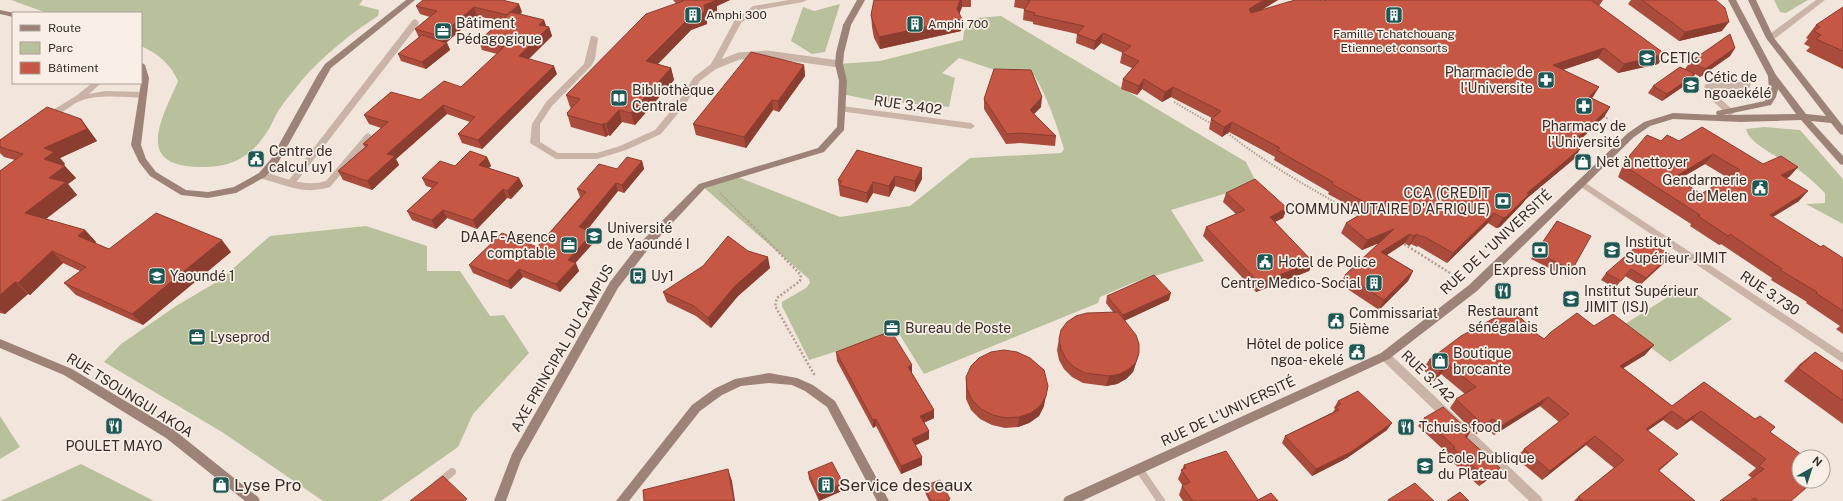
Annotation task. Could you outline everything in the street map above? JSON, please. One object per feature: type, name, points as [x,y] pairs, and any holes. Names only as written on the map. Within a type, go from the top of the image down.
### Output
[{"type":"main road","points":[[142,68],[145,78],[136,145],[142,160],[153,174],[184,193],[208,195],[236,190],[262,175],[278,156],[321,76],[328,66],[411,0]]},
{"type":"main road","name":"AXE PRINCIPAL DU CAMPUS","points":[[500,501],[516,458],[610,292],[645,245],[702,186],[821,150],[841,128],[843,81],[839,64],[847,25],[861,0]]},
{"type":"main road","points":[[1732,0],[1772,76],[1803,117],[1843,162]]},
{"type":"main road","points":[[1752,0],[1770,38],[1843,132]]},
{"type":"main road","points":[[0,12],[12,16]]},
{"type":"main road","name":"RUE DE L'UNIVERSITÉ","points":[[1697,116],[1730,112],[1768,103],[1772,100],[1772,76]]},
{"type":"main road","name":"RUE DE L'UNIVERSITÉ","points":[[1069,501],[1385,356],[1473,288],[1631,135],[1647,124],[1673,116],[1741,118],[1803,117],[1833,120]]},
{"type":"main road","name":"RUE TSOUNGUI AKOA","points":[[0,343],[68,372],[170,434],[254,501]]},
{"type":"main road","points":[[622,501],[696,408],[718,392],[739,382],[769,378],[793,381],[809,388],[831,404],[883,501]]},
{"type":"street","points":[[594,38],[591,59],[588,65],[549,104],[536,124],[535,143],[556,156],[596,156],[623,148],[658,132],[682,103],[697,79],[714,66],[738,22],[756,8],[804,0]]},
{"type":"street","points":[[1770,38],[1821,0]]},
{"type":"street","points":[[41,122],[77,99],[96,84]]},
{"type":"street","points":[[77,99],[105,94],[143,95]]},
{"type":"street","name":"RUE 3.402","points":[[842,109],[971,126]]},
{"type":"street","name":"RUE 3.730","points":[[1582,183],[1843,359]]},
{"type":"street","name":"RUE 3.742","points":[[1385,356],[1537,501]]},
{"type":"lane","points":[[291,183],[415,23]]},
{"type":"lane","points":[[714,66],[739,56],[767,54],[839,64]]},
{"type":"lane","points":[[1730,112],[1709,93],[1708,87],[1747,85]]},
{"type":"lane","points":[[262,175],[311,188],[321,187],[328,184],[368,137]]},
{"type":"lane","points":[[1139,469],[1161,501]]},
{"type":"lane","points":[[427,492],[452,472]]},
{"type":"path","points":[[1174,102],[1231,135],[1246,148],[1294,179],[1363,218]]},
{"type":"path","points":[[1597,113],[1608,119]]},
{"type":"path","points":[[720,193],[801,275],[800,281],[777,298],[775,306],[816,377]]},
{"type":"path","points":[[1396,240],[1421,254],[1473,288]]},
{"type":"green space","points":[[11,0],[363,0],[359,5],[379,10],[378,16],[338,45],[302,80],[278,111],[264,136],[251,151],[236,161],[207,167],[186,166],[174,163],[164,157],[159,148],[158,138],[160,126],[178,81],[171,69],[163,60],[153,52],[142,46],[142,12],[44,12]]},
{"type":"green space","points":[[1774,0],[1808,0],[1786,13],[1780,12]]},
{"type":"green space","points":[[840,4],[825,52],[812,54],[791,41],[803,7],[814,11]]},
{"type":"green space","points":[[1001,16],[1246,162],[1257,184],[1171,210],[1204,261],[1132,283],[1100,297],[1098,303],[924,374],[898,332],[809,360],[782,306],[782,302],[806,288],[810,283],[809,279],[702,186],[735,176],[840,217],[910,206],[970,158],[1061,153],[1064,149],[1055,120],[1048,102],[1034,75],[992,69],[959,58],[942,73],[955,78],[949,107],[871,100],[842,94],[839,64],[880,61],[963,40],[964,31],[977,18]]},
{"type":"green space","points":[[1764,127],[1800,130],[1843,179],[1843,224],[1806,204],[1825,203],[1825,193],[1803,173],[1761,147],[1749,135],[1746,129]]},
{"type":"green space","points":[[366,226],[427,246],[427,271],[460,271],[490,316],[504,315],[529,353],[473,414],[458,447],[381,501],[323,501],[222,432],[104,362],[121,344],[176,306],[220,280],[270,236]]},
{"type":"green space","points":[[1685,286],[1732,319],[1670,362],[1622,326]]},
{"type":"green space","points":[[0,416],[20,447],[0,459]]},
{"type":"green space","points":[[81,464],[154,501],[0,501]]},
{"type":"building","points":[[423,0],[502,0],[519,4],[507,15],[474,7],[440,36],[415,29],[437,11],[416,6]]},
{"type":"building","points":[[683,0],[715,1],[704,5],[705,12],[689,18],[646,61],[671,68],[631,113],[619,110],[606,124],[604,123],[602,125],[567,115],[567,113],[580,99],[566,95],[646,14]]},
{"type":"building","name":"Amphi 700","points":[[874,0],[960,0],[957,9],[962,19],[879,37],[871,15]]},
{"type":"building","points":[[1027,0],[1264,0],[1249,9],[1251,13],[1295,0],[1591,0],[1665,54],[1624,64],[1604,48],[1553,65],[1599,87],[1589,97],[1610,107],[1571,144],[1580,149],[1527,193],[1529,194],[1506,217],[1503,218],[1494,213],[1453,253],[1417,234],[1414,236],[1410,234],[1381,252],[1413,271],[1384,300],[1345,275],[1394,229],[1367,240],[1346,223],[1373,207],[1277,150],[1280,148],[1232,122],[1224,127],[1211,119],[1221,111],[1173,87],[1165,92],[1144,79],[1139,86],[1123,79],[1139,61],[1122,53],[1131,46],[1103,33],[1095,41],[1077,34],[1084,26],[1034,15],[1035,13],[1024,10],[1030,1]]},
{"type":"building","points":[[1642,0],[1716,0],[1725,8],[1729,22],[1685,32]]},
{"type":"building","points":[[1843,7],[1843,51],[1816,39],[1821,35],[1814,31],[1820,27],[1816,25]]},
{"type":"building","points":[[511,12],[544,20],[539,25],[549,27],[519,56],[554,66],[478,140],[458,134],[475,117],[443,105],[387,154],[395,156],[367,181],[338,171],[368,145],[363,144],[388,122],[364,115],[391,92],[420,100],[444,81],[461,87],[504,47],[479,41]]},
{"type":"building","points":[[1730,34],[1735,48],[1705,69],[1690,62]]},
{"type":"building","points":[[422,35],[447,43],[422,62],[398,54]]},
{"type":"building","points":[[751,52],[804,65],[778,101],[772,100],[744,137],[693,124]]},
{"type":"building","points":[[1680,67],[1695,74],[1667,94],[1653,86]]},
{"type":"building","points":[[994,69],[1031,70],[1042,97],[1030,110],[1056,136],[1021,133],[1007,134],[984,99]]},
{"type":"building","points":[[47,107],[81,119],[87,129],[44,148],[54,152],[44,159],[65,166],[49,178],[66,182],[25,213],[85,230],[78,236],[109,249],[156,213],[222,240],[132,314],[64,283],[86,267],[52,251],[18,283],[15,282],[0,295],[0,171],[23,154],[0,147],[0,140]]},
{"type":"building","points":[[1702,127],[1763,164],[1781,156],[1798,167],[1781,175],[1808,191],[1770,215],[1821,247],[1823,245],[1843,258],[1843,311],[1816,293],[1817,292],[1780,270],[1782,269],[1730,234],[1728,236],[1698,216],[1700,215],[1626,167],[1630,155],[1647,135],[1661,141],[1667,135],[1679,141]],"holes":[[[1713,154],[1740,170],[1701,194],[1675,177]]]},
{"type":"building","points":[[857,150],[922,168],[915,181],[895,176],[889,186],[873,182],[867,193],[839,185],[842,181],[838,180]]},
{"type":"building","points":[[470,151],[487,157],[479,165],[519,178],[507,191],[503,189],[473,220],[443,210],[432,220],[407,211],[438,183],[422,178],[440,161],[455,166]]},
{"type":"building","points":[[627,157],[642,161],[622,185],[616,183],[579,227],[593,232],[568,260],[576,263],[556,284],[519,269],[508,281],[469,265],[502,233],[537,247],[586,192],[577,189],[599,164],[617,169]]},
{"type":"building","points":[[1255,179],[1287,208],[1270,217],[1313,262],[1259,283],[1206,227],[1245,210],[1226,193]]},
{"type":"building","points":[[1557,221],[1591,236],[1572,270],[1536,252]]},
{"type":"building","points":[[728,236],[748,251],[768,257],[735,286],[708,318],[694,306],[663,292],[703,266]]},
{"type":"building","points":[[1644,240],[1671,255],[1646,278],[1631,269],[1621,281],[1606,273]]},
{"type":"building","points":[[1154,275],[1171,293],[1123,315],[1107,296]]},
{"type":"building","points":[[1511,309],[1535,331],[1534,332],[1544,339],[1577,313],[1594,326],[1613,314],[1654,345],[1620,366],[1672,406],[1704,382],[1755,419],[1760,416],[1775,427],[1770,432],[1794,449],[1791,449],[1791,489],[1805,489],[1791,501],[1758,501],[1755,498],[1751,501],[1720,501],[1764,469],[1759,466],[1766,459],[1701,411],[1686,421],[1672,411],[1646,429],[1678,454],[1658,470],[1695,501],[1583,501],[1578,497],[1624,460],[1595,436],[1550,471],[1524,449],[1569,414],[1548,397],[1501,426],[1493,419],[1483,425],[1456,399],[1476,387],[1447,364],[1440,371],[1429,360],[1461,336]]},
{"type":"building","points":[[1118,312],[1136,335],[1139,344],[1139,353],[1136,362],[1129,369],[1120,374],[1109,376],[1085,373],[1074,367],[1066,359],[1061,349],[1059,339],[1061,330],[1067,322],[1076,316],[1087,313]]},
{"type":"building","points":[[891,331],[912,365],[908,367],[934,410],[920,416],[929,431],[912,439],[922,457],[901,466],[876,419],[873,420],[836,352]]},
{"type":"building","points":[[1004,350],[1017,352],[1030,358],[1044,370],[1048,386],[1046,396],[1040,406],[1031,413],[1019,417],[1006,418],[993,415],[981,409],[972,400],[967,389],[966,377],[971,366],[979,358],[991,352]]},
{"type":"building","points":[[1815,352],[1843,371],[1843,401],[1798,368]]},
{"type":"building","points":[[1358,391],[1392,423],[1351,452],[1316,469],[1285,436],[1339,410],[1336,407],[1341,404],[1338,401]]},
{"type":"building","points":[[1443,407],[1470,432],[1465,436],[1500,468],[1486,478],[1453,448],[1455,447],[1424,418]]},
{"type":"building","points":[[1226,451],[1258,500],[1271,493],[1278,501],[1193,501],[1182,486],[1190,482],[1181,470],[1186,468],[1184,465]]},
{"type":"building","name":"Service des eaux","points":[[832,462],[843,483],[818,494],[808,472]]},
{"type":"building","points":[[728,469],[734,501],[644,501],[643,490]]},
{"type":"building","points":[[443,476],[467,499],[464,501],[410,501]]},
{"type":"building","points":[[940,480],[950,499],[946,501],[931,501],[924,486]]},
{"type":"building","points":[[1415,483],[1434,501],[1388,500]]},
{"type":"building","points":[[1460,492],[1469,501],[1447,501]]},
{"type":"place","name":"Amphi 300","points":[[693,15]]},
{"type":"place","name":"Famille Tchatchouang Etienne et consorts","points":[[1394,15]]},
{"type":"place","name":"Amphi 700","points":[[915,24]]},
{"type":"place","name":"Bâtiment Pédagogique","points":[[443,31]]},
{"type":"place","name":"CETIC","points":[[1647,58]]},
{"type":"place","name":"Pharmacie de l'Universite","points":[[1546,80]]},
{"type":"place","name":"Cétic de ngoaekélé","points":[[1691,85]]},
{"type":"place","name":"Bibliothèque Centrale","points":[[619,98]]},
{"type":"place","name":"Pharmacy de l'Université","points":[[1584,106]]},
{"type":"place","name":"Centre de calcul uy1","points":[[256,159]]},
{"type":"place","name":"Net à nettoyer","points":[[1583,162]]},
{"type":"place","name":"Gendarmerie de Melen","points":[[1760,188]]},
{"type":"place","name":"CCA (CREDIT COMMUNAUTAIRE D'AFRIQUE)","points":[[1503,201]]},
{"type":"place","name":"Université de Yaoundé I","points":[[594,236]]},
{"type":"place","name":"DAAF - Agence comptable","points":[[569,245]]},
{"type":"place","name":"Express Union","points":[[1540,250]]},
{"type":"place","name":"Institut Supérieur JIMIT","points":[[1612,250]]},
{"type":"place","name":"Hotel de Police","points":[[1265,262]]},
{"type":"place","name":"Yaoundé 1","points":[[157,276]]},
{"type":"place","name":"Uy1","points":[[638,276]]},
{"type":"place","name":"Centre Medico-Social","points":[[1374,283]]},
{"type":"place","name":"Restaurant sénégalais","points":[[1503,291]]},
{"type":"place","name":"Institut Supérieur JIMIT (ISJ)","points":[[1571,299]]},
{"type":"place","name":"Commissariat 5ième","points":[[1336,321]]},
{"type":"place","name":"Bureau de Poste","points":[[892,328]]},
{"type":"place","name":"Lyseprod","points":[[197,337]]},
{"type":"place","name":"Hôtel de police ngoa- ekelé","points":[[1357,352]]},
{"type":"place","name":"Boutique brocante","points":[[1440,361]]},
{"type":"place","name":"POULET MAYO","points":[[114,426]]},
{"type":"place","name":"Tchuiss food","points":[[1406,427]]},
{"type":"place","name":"École Publique du Plateau","points":[[1425,466]]},
{"type":"place","name":"Lyse Pro","points":[[221,485]]},
{"type":"place","name":"Service des eaux","points":[[826,485]]}]
